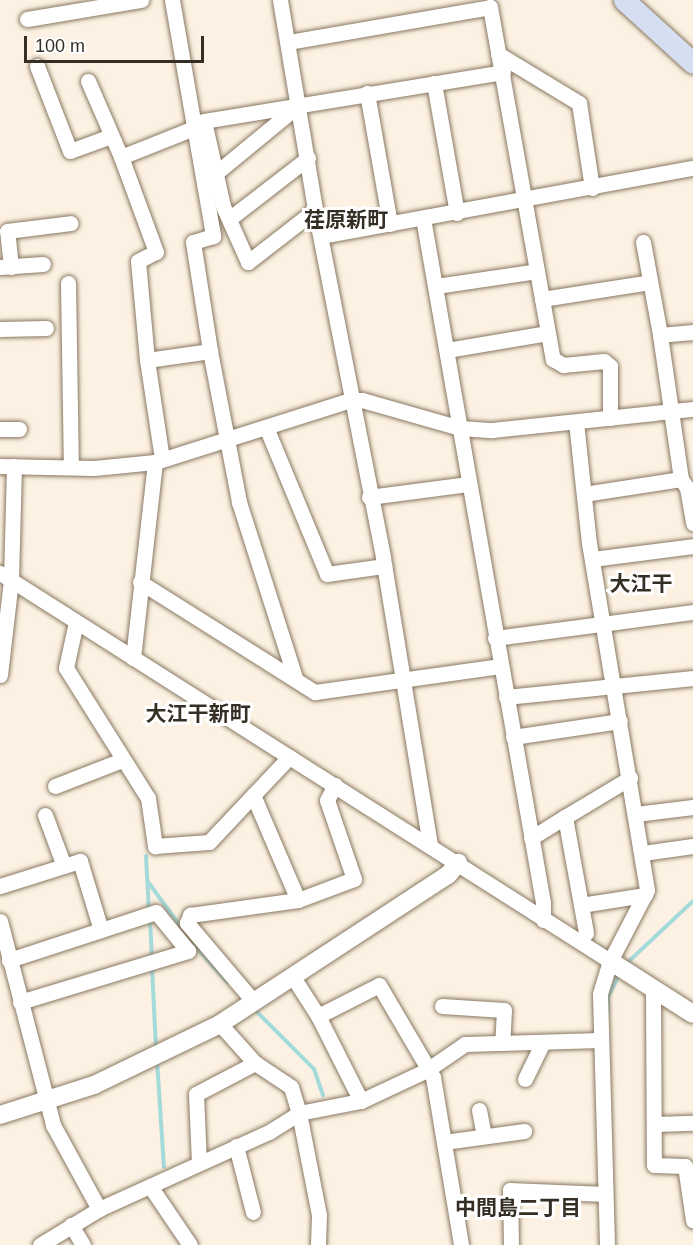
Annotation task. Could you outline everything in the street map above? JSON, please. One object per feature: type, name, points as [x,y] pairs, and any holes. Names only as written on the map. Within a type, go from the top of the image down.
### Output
[{"type":"main road","points":[[624,0],[693,63]]},
{"type":"street","points":[[27,20],[141,0]]},
{"type":"street","points":[[172,0],[197,124],[213,236],[193,242],[226,440],[254,557],[295,678]]},
{"type":"street","points":[[280,0],[300,104],[315,210],[384,566],[430,846]]},
{"type":"street","points":[[288,42],[490,7],[553,359],[563,365],[604,361],[610,366],[610,418]]},
{"type":"street","points":[[498,54],[579,103],[592,188]]},
{"type":"street","points":[[37,66],[70,151],[111,136]]},
{"type":"street","points":[[121,157],[197,124],[300,104],[503,72]]},
{"type":"street","points":[[88,81],[121,157],[156,252],[138,261],[159,461],[140,582],[133,658]]},
{"type":"street","points":[[434,83],[457,213]]},
{"type":"street","points":[[367,93],[390,224]]},
{"type":"street","points":[[216,173],[300,104]]},
{"type":"street","points":[[197,124],[212,168],[216,173],[229,219],[248,262],[315,210]]},
{"type":"street","points":[[229,219],[308,158]]},
{"type":"street","points":[[321,236],[524,202],[693,168]]},
{"type":"street","points":[[423,218],[531,838],[543,920]]},
{"type":"street","points":[[43,264],[6,267],[8,231],[71,223]]},
{"type":"street","points":[[643,242],[660,335],[681,479],[687,488],[693,523]]},
{"type":"street","points":[[436,286],[537,271]]},
{"type":"street","points":[[542,299],[650,282]]},
{"type":"street","points":[[68,283],[71,467]]},
{"type":"street","points":[[0,329],[46,328]]},
{"type":"street","points":[[660,335],[693,332]]},
{"type":"street","points":[[447,350],[548,333]]},
{"type":"street","points":[[147,360],[210,351]]},
{"type":"street","points":[[0,675],[6,577],[7,466],[71,467],[159,461],[350,400],[362,400],[460,428],[492,430],[693,409]]},
{"type":"street","points":[[576,422],[592,558],[643,853],[645,895],[610,961],[600,994],[607,1245]]},
{"type":"street","points":[[266,427],[327,574],[384,566]]},
{"type":"street","points":[[0,429],[19,429]]},
{"type":"street","points":[[584,494],[681,479]]},
{"type":"street","points":[[369,497],[468,484]]},
{"type":"street","points":[[592,558],[693,546]]},
{"type":"street","points":[[6,577],[693,1014]]},
{"type":"street","points":[[140,582],[295,678],[315,693],[501,666]]},
{"type":"street","points":[[495,638],[693,612]]},
{"type":"street","points":[[76,622],[66,669],[148,798],[155,846],[209,842],[289,758]]},
{"type":"street","points":[[506,697],[606,685],[614,689],[693,678]]},
{"type":"street","points":[[513,737],[620,721]]},
{"type":"street","points":[[55,786],[122,760]]},
{"type":"street","points":[[531,838],[630,778]]},
{"type":"street","points":[[254,1002],[187,923],[190,915],[298,900],[354,879],[327,800],[335,785]]},
{"type":"street","points":[[253,795],[298,900]]},
{"type":"street","points":[[636,814],[693,807]]},
{"type":"street","points":[[45,815],[64,866]]},
{"type":"street","points":[[565,817],[586,933]]},
{"type":"street","points":[[643,853],[693,846]]},
{"type":"street","points":[[0,886],[80,861],[102,930]]},
{"type":"street","points":[[0,1115],[46,1102],[149,1061],[219,1024],[448,875],[458,863]]},
{"type":"street","points":[[582,905],[645,895]]},
{"type":"street","points":[[9,960],[156,912],[188,951],[20,1002]]},
{"type":"street","points":[[0,921],[53,1125],[99,1209]]},
{"type":"street","points":[[293,977],[318,1016],[361,1101]]},
{"type":"street","points":[[318,1016],[379,985],[433,1077],[462,1245]]},
{"type":"street","points":[[653,990],[654,1165],[685,1166],[693,1220]]},
{"type":"street","points":[[442,1006],[504,1010],[502,1043]]},
{"type":"street","points":[[219,1024],[255,1063],[291,1087],[319,1215],[318,1245]]},
{"type":"street","points":[[40,1245],[99,1209],[236,1146],[298,1113],[361,1101],[427,1070],[465,1044],[601,1040]]},
{"type":"street","points":[[525,1079],[543,1042]]},
{"type":"street","points":[[199,1162],[195,1094],[255,1063]]},
{"type":"street","points":[[479,1110],[484,1136]]},
{"type":"street","points":[[655,1124],[693,1123]]},
{"type":"street","points":[[444,1142],[524,1131]]},
{"type":"street","points":[[236,1146],[252,1212]]},
{"type":"street","points":[[150,1186],[190,1245]]},
{"type":"street","points":[[511,1245],[510,1190],[605,1194]]},
{"type":"street","points":[[70,1225],[83,1245]]},
{"type":"waterway","points":[[146,856],[149,911]]},
{"type":"waterway","points":[[148,882],[196,947],[227,982]]},
{"type":"waterway","points":[[626,964],[693,901]]},
{"type":"waterway","points":[[150,919],[152,959]]},
{"type":"waterway","points":[[152,967],[156,1049]]},
{"type":"waterway","points":[[608,1013],[608,997],[620,973]]},
{"type":"waterway","points":[[254,1009],[314,1069],[323,1095]]},
{"type":"waterway","points":[[157,1060],[164,1167]]},
{"type":"district","name":"荏原新町","points":[[346,220]]},
{"type":"district","name":"大江干","points":[[641,584]]},
{"type":"district","name":"大江干新町","points":[[198,714]]},
{"type":"district","name":"中間島二丁目","points":[[518,1208]]}]
